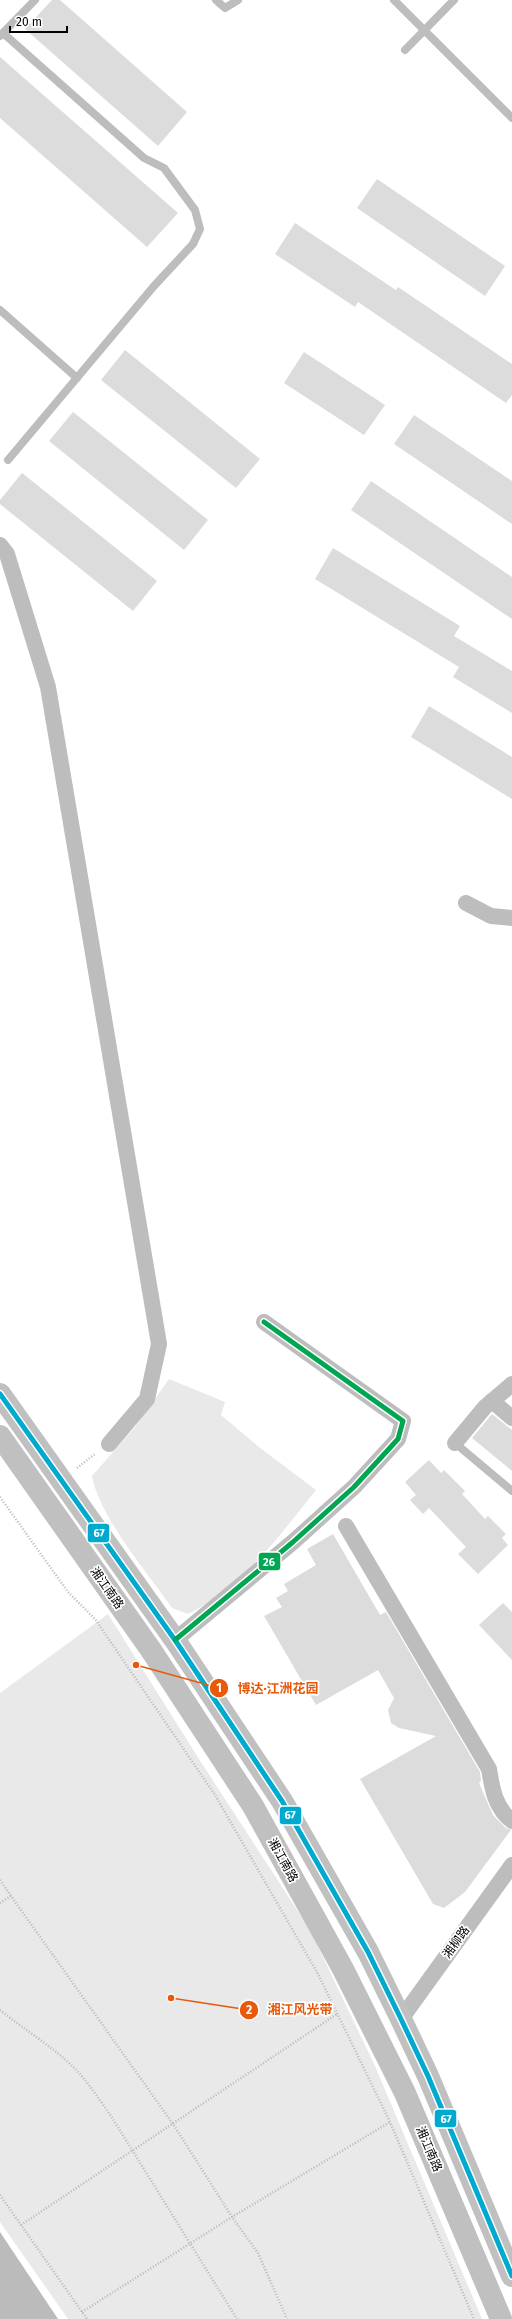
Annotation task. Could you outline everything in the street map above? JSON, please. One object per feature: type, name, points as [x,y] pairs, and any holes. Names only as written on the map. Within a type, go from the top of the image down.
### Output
[{"type":"main road","name":"湘江南路","points":[[0,1394],[175,1640],[282,1800],[368,1952],[401,2019],[428,2076],[512,2276]]},
{"type":"main road","name":"湘江南路","points":[[0,1436],[151,1650],[253,1806],[343,1969],[405,2094],[501,2319]]},
{"type":"street","points":[[0,545],[7,554],[48,687],[160,1344],[147,1399],[109,1444]]},
{"type":"street","points":[[466,904],[491,916],[512,918]]},
{"type":"street","points":[[175,1640],[293,1542],[354,1487],[398,1439],[403,1421],[264,1322]]},
{"type":"street","points":[[455,1443],[492,1401],[512,1384]]},
{"type":"street","points":[[492,1401],[512,1418]]},
{"type":"street","points":[[346,1526],[489,1769],[493,1794],[505,1816],[512,1821]]},
{"type":"street","name":"湘柳路","points":[[401,2019],[512,1865]]},
{"type":"lane","points":[[8,460],[154,286],[193,244],[200,229],[195,210],[164,168],[144,158],[1,34],[35,0]]},
{"type":"lane","points":[[216,0],[225,8],[238,0]]},
{"type":"lane","points":[[394,0],[512,118]]},
{"type":"lane","points":[[404,50],[454,0]]},
{"type":"lane","points":[[0,310],[77,378]]},
{"type":"lane","points":[[455,1443],[512,1491]]},
{"type":"path","points":[[77,1468],[109,1444]]},
{"type":"path","points":[[0,1497],[68,1592],[95,1618],[215,1795],[318,1974],[390,2122],[474,2319]]},
{"type":"path","points":[[0,1880],[173,2124],[232,2217],[258,2253],[287,2319]]},
{"type":"path","points":[[0,1903],[11,1896]]},
{"type":"path","points":[[0,2010],[49,2047],[79,2073],[111,2116],[237,2319]]},
{"type":"path","points":[[21,2225],[337,2014]]},
{"type":"path","points":[[82,2312],[232,2217],[390,2122]]},
{"type":"path","points":[[0,2195],[87,2319]]},
{"type":"shaded area","points":[[169,1379],[225,1402],[221,1415],[259,1447],[316,1490],[274,1542],[243,1575],[208,1603],[188,1614],[172,1608],[114,1527],[104,1509],[92,1476],[135,1427]]},
{"type":"shaded area","points":[[108,1614],[199,1759],[310,1930],[375,2066],[482,2319],[68,2319],[0,2222],[0,1693]]},
{"type":"shaded area","points":[[0,2232],[58,2319],[0,2319]]},
{"type":"building","points":[[52,0],[60,0],[187,112],[158,146],[25,29]]},
{"type":"building","points":[[0,57],[178,213],[147,247],[0,118]]},
{"type":"building","points":[[377,179],[505,266],[485,296],[357,208]]},
{"type":"building","points":[[295,223],[396,290],[398,287],[512,364],[512,395],[506,403],[358,302],[355,307],[275,254]]},
{"type":"building","points":[[125,350],[260,459],[236,488],[101,380]]},
{"type":"building","points":[[304,352],[385,405],[364,435],[284,383]]},
{"type":"building","points":[[73,412],[208,520],[184,550],[49,441]]},
{"type":"building","points":[[414,415],[512,481],[512,524],[394,444]]},
{"type":"building","points":[[22,473],[157,581],[133,611],[0,504],[0,500]]},
{"type":"building","points":[[371,481],[512,577],[512,619],[351,510]]},
{"type":"building","points":[[333,548],[460,626],[454,636],[512,671],[512,713],[453,677],[459,667],[315,579]]},
{"type":"building","points":[[429,706],[512,757],[512,799],[411,737]]},
{"type":"building","points":[[492,1414],[512,1430],[512,1471],[472,1438]]},
{"type":"building","points":[[429,1460],[441,1473],[444,1470],[465,1491],[462,1494],[485,1519],[488,1516],[506,1534],[502,1538],[508,1545],[478,1574],[458,1554],[466,1547],[429,1508],[423,1514],[410,1500],[416,1495],[405,1482]]},
{"type":"building","points":[[333,1534],[380,1615],[386,1612],[480,1772],[481,1781],[479,1783],[493,1815],[506,1828],[511,1830],[465,1892],[444,1908],[433,1904],[360,1779],[436,1736],[399,1728],[391,1723],[388,1710],[394,1698],[378,1670],[316,1705],[264,1616],[282,1607],[276,1598],[288,1591],[284,1584],[316,1565],[307,1549]]},
{"type":"building","points":[[503,1603],[512,1612],[512,1660],[479,1625]]},
{"type":"transit line","name":"26","points":[[175,1640],[293,1542],[354,1487],[398,1439],[403,1421],[264,1322]]},
{"type":"transit line","name":"67","points":[[0,1394],[175,1640],[282,1801],[368,1952],[401,2019],[428,2076],[512,2276]]},
{"type":"place","name":"博达·江洲花园","points":[[136,1665]]},
{"type":"place","name":"湘江风光带","points":[[171,1998]]}]
